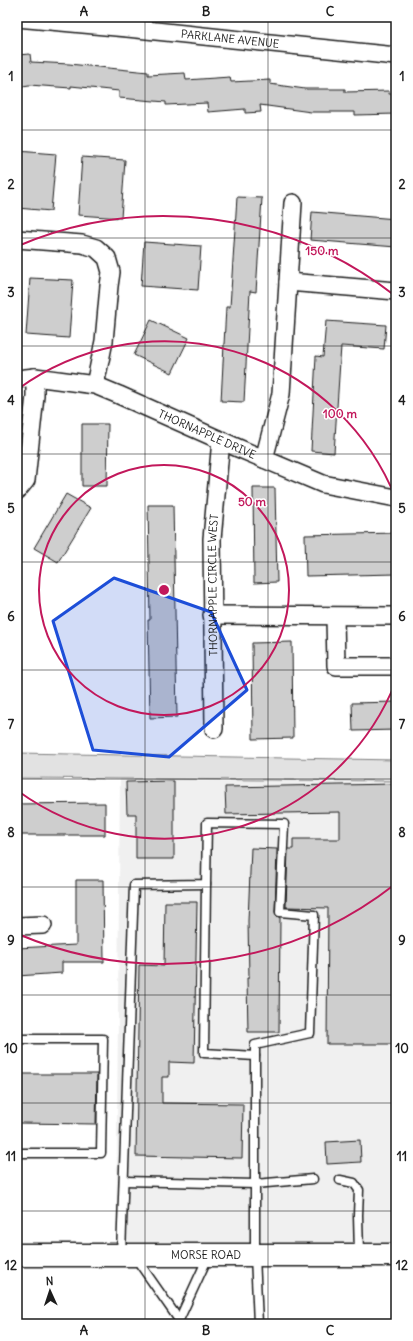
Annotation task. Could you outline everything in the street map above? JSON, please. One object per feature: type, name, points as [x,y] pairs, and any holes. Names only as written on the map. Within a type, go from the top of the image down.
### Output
[{"type":"main road","name":"MORSE ROAD","points":[[17,1254],[396,1255]]},
{"type":"street","name":"PARKLANE AVENUE","points":[[17,18],[128,22],[396,56]]},
{"type":"street","points":[[264,459],[281,394],[293,203]]},
{"type":"street","points":[[17,239],[82,244],[96,248],[107,258],[111,272],[104,342],[95,385]]},
{"type":"street","points":[[288,282],[396,292]]},
{"type":"street","points":[[17,491],[26,480],[35,396],[35,377]]},
{"type":"street","name":"THORNAPPLE DRIVE","points":[[17,379],[35,377],[95,385],[323,484],[396,498]]},
{"type":"street","name":"THORNAPPLE CIRCLE WEST","points":[[214,729],[212,539],[221,440]]},
{"type":"street","points":[[212,615],[336,617],[396,616]]},
{"type":"street","points":[[336,617],[336,666],[396,666]]},
{"type":"street","points":[[17,926],[43,925]]},
{"type":"lane","points":[[255,1056],[204,1053],[207,823],[284,824],[280,912],[314,915],[310,1033],[255,1045],[255,1056],[255,1255],[258,1324]]},
{"type":"lane","points":[[206,884],[134,885],[124,1181],[127,1255],[179,1322],[210,1255]]},
{"type":"lane","points":[[17,1039],[103,1039],[101,1153],[17,1153]]},
{"type":"lane","points":[[124,1181],[255,1184],[313,1179]]},
{"type":"lane","points":[[340,1180],[354,1183],[359,1190],[359,1255]]},
{"type":"highlighted area","points":[[114,578],[211,612],[247,690],[169,757],[93,750],[53,621]]},
{"type":"shaded area","points":[[17,753],[396,760],[396,781],[17,778]]},
{"type":"shaded area","points":[[120,778],[396,781],[396,1255],[116,1251]]},
{"type":"building","points":[[30,54],[31,62],[69,64],[148,72],[148,75],[185,73],[186,80],[230,77],[231,82],[270,80],[270,84],[305,89],[345,89],[345,92],[389,91],[389,94],[396,94],[396,114],[355,115],[355,112],[311,112],[260,105],[261,112],[245,113],[245,109],[208,112],[207,103],[166,105],[166,102],[119,98],[119,91],[71,86],[71,88],[29,85],[17,87],[17,55]]},
{"type":"building","points":[[17,151],[56,154],[51,211],[17,208]]},
{"type":"building","points":[[82,157],[125,160],[121,218],[78,215]]},
{"type":"building","points":[[237,197],[262,198],[256,292],[250,291],[244,402],[221,401],[226,307],[230,307]]},
{"type":"building","points":[[312,212],[396,219],[396,247],[310,240]]},
{"type":"building","points":[[144,242],[201,246],[198,290],[141,286]]},
{"type":"building","points":[[30,278],[73,280],[69,338],[26,335]]},
{"type":"building","points":[[151,320],[189,338],[172,373],[134,355]]},
{"type":"building","points":[[326,321],[386,325],[384,349],[341,346],[334,453],[311,451],[316,356],[323,357]]},
{"type":"building","points":[[82,424],[108,424],[107,486],[82,486]]},
{"type":"building","points":[[253,488],[275,488],[277,582],[254,583]]},
{"type":"building","points":[[66,494],[91,508],[58,562],[34,548]]},
{"type":"building","points":[[148,505],[173,505],[177,717],[150,718]]},
{"type":"building","points":[[396,533],[396,574],[306,576],[305,535]]},
{"type":"building","points":[[292,642],[293,738],[253,739],[252,643]]},
{"type":"building","points":[[396,702],[396,730],[353,731],[352,703]]},
{"type":"building","points":[[174,781],[174,859],[136,859],[136,814],[127,814],[126,782]]},
{"type":"building","points":[[396,784],[396,1044],[327,1044],[328,908],[286,907],[288,849],[293,849],[293,839],[340,839],[340,812],[226,814],[225,787]]},
{"type":"building","points":[[105,803],[105,835],[17,835],[17,804]]},
{"type":"building","points":[[251,848],[277,849],[275,912],[280,918],[279,1032],[248,1032],[247,978],[249,978],[248,921]]},
{"type":"building","points":[[76,880],[103,880],[104,962],[62,962],[62,973],[17,976],[17,948],[76,945]]},
{"type":"building","points":[[165,902],[197,902],[194,1063],[169,1062],[169,1077],[162,1077],[162,1103],[243,1104],[242,1158],[136,1156],[139,965],[164,966]]},
{"type":"building","points":[[17,1074],[97,1074],[96,1124],[17,1123]]},
{"type":"building","points":[[360,1140],[361,1162],[327,1164],[326,1142]]}]
